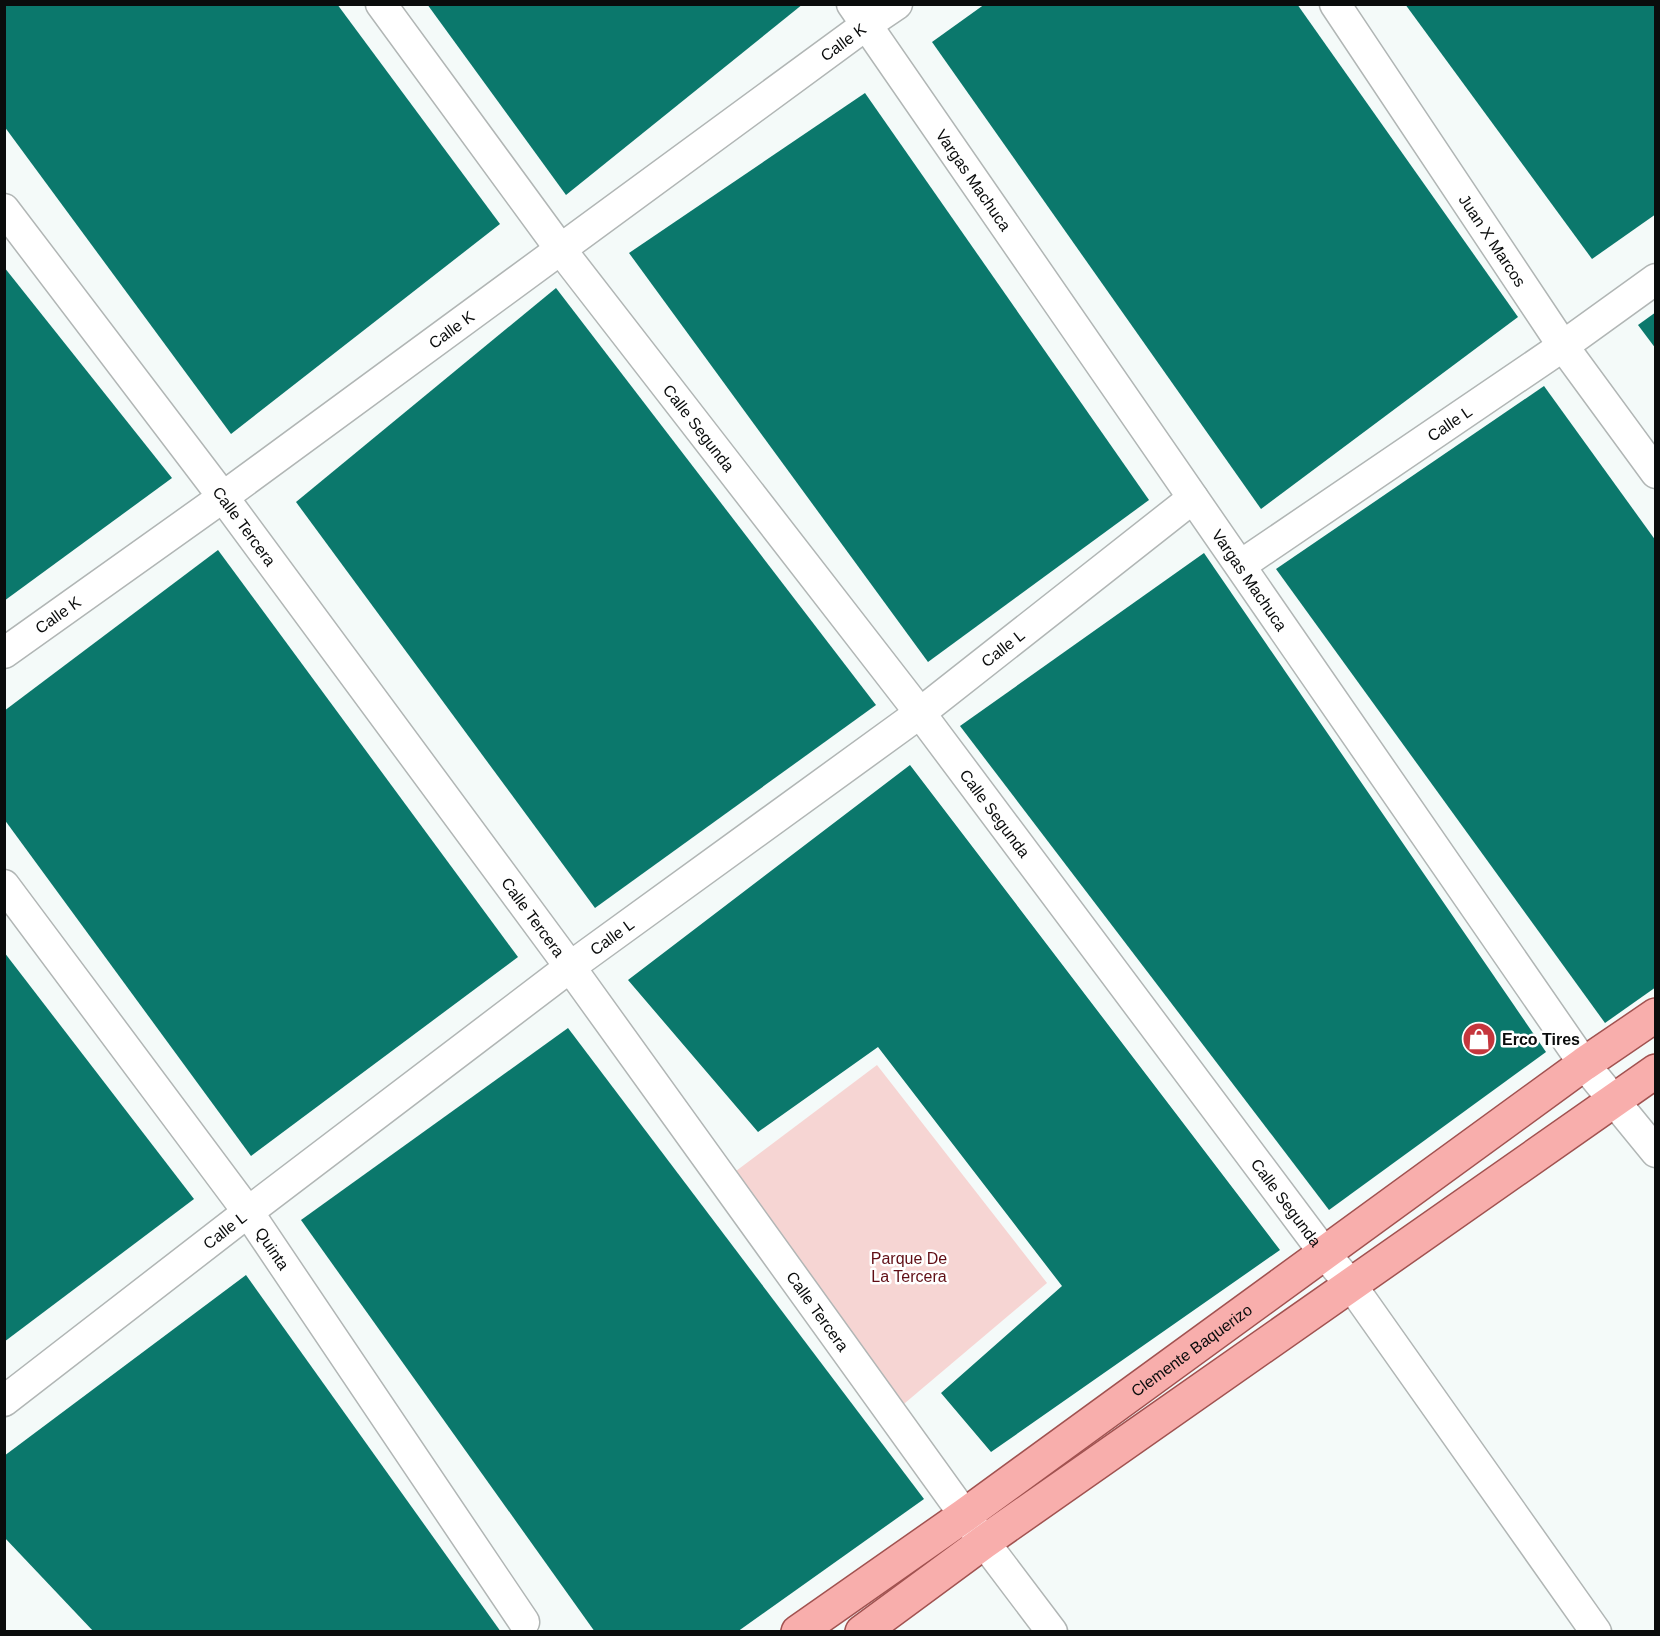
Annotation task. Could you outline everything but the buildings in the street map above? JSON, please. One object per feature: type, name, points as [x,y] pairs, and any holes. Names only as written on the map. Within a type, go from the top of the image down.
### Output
[{"type":"main road","name":"Clemente Baquerizo","points":[[798,1632],[965,1515],[1584,1064],[1656,1015]]},
{"type":"main road","points":[[862,1632],[984,1542],[1656,1071]]},
{"type":"street","name":"Calle Segunda","points":[[381,4],[561,250],[920,713],[1325,1254],[1351,1285],[1596,1632]]},
{"type":"street","name":"Calle K","points":[[4,653],[561,250],[859,15],[897,4]]},
{"type":"street","name":"Juan X Marcos","points":[[1335,4],[1563,346],[1656,472]]},
{"type":"street","name":"Vargas Machuca","points":[[859,15],[1584,1064],[1656,1152]]},
{"type":"street","name":"Calle Tercera","points":[[4,208],[224,496],[570,967],[984,1542],[1052,1632]]},
{"type":"street","name":"Calle L","points":[[1241,565],[1563,346],[1656,279]]},
{"type":"street","name":"Calle L","points":[[4,1401],[570,967],[920,713],[1193,498]]},
{"type":"street","name":"Quinta","points":[[4,885],[248,1212],[524,1622]]},
{"type":"green space","name":"Parque De La Tercera","points":[[877,1065],[1047,1283],[892,1414],[724,1180]]},
{"type":"place","name":"Erco Tires","points":[[1479,1039]]}]
